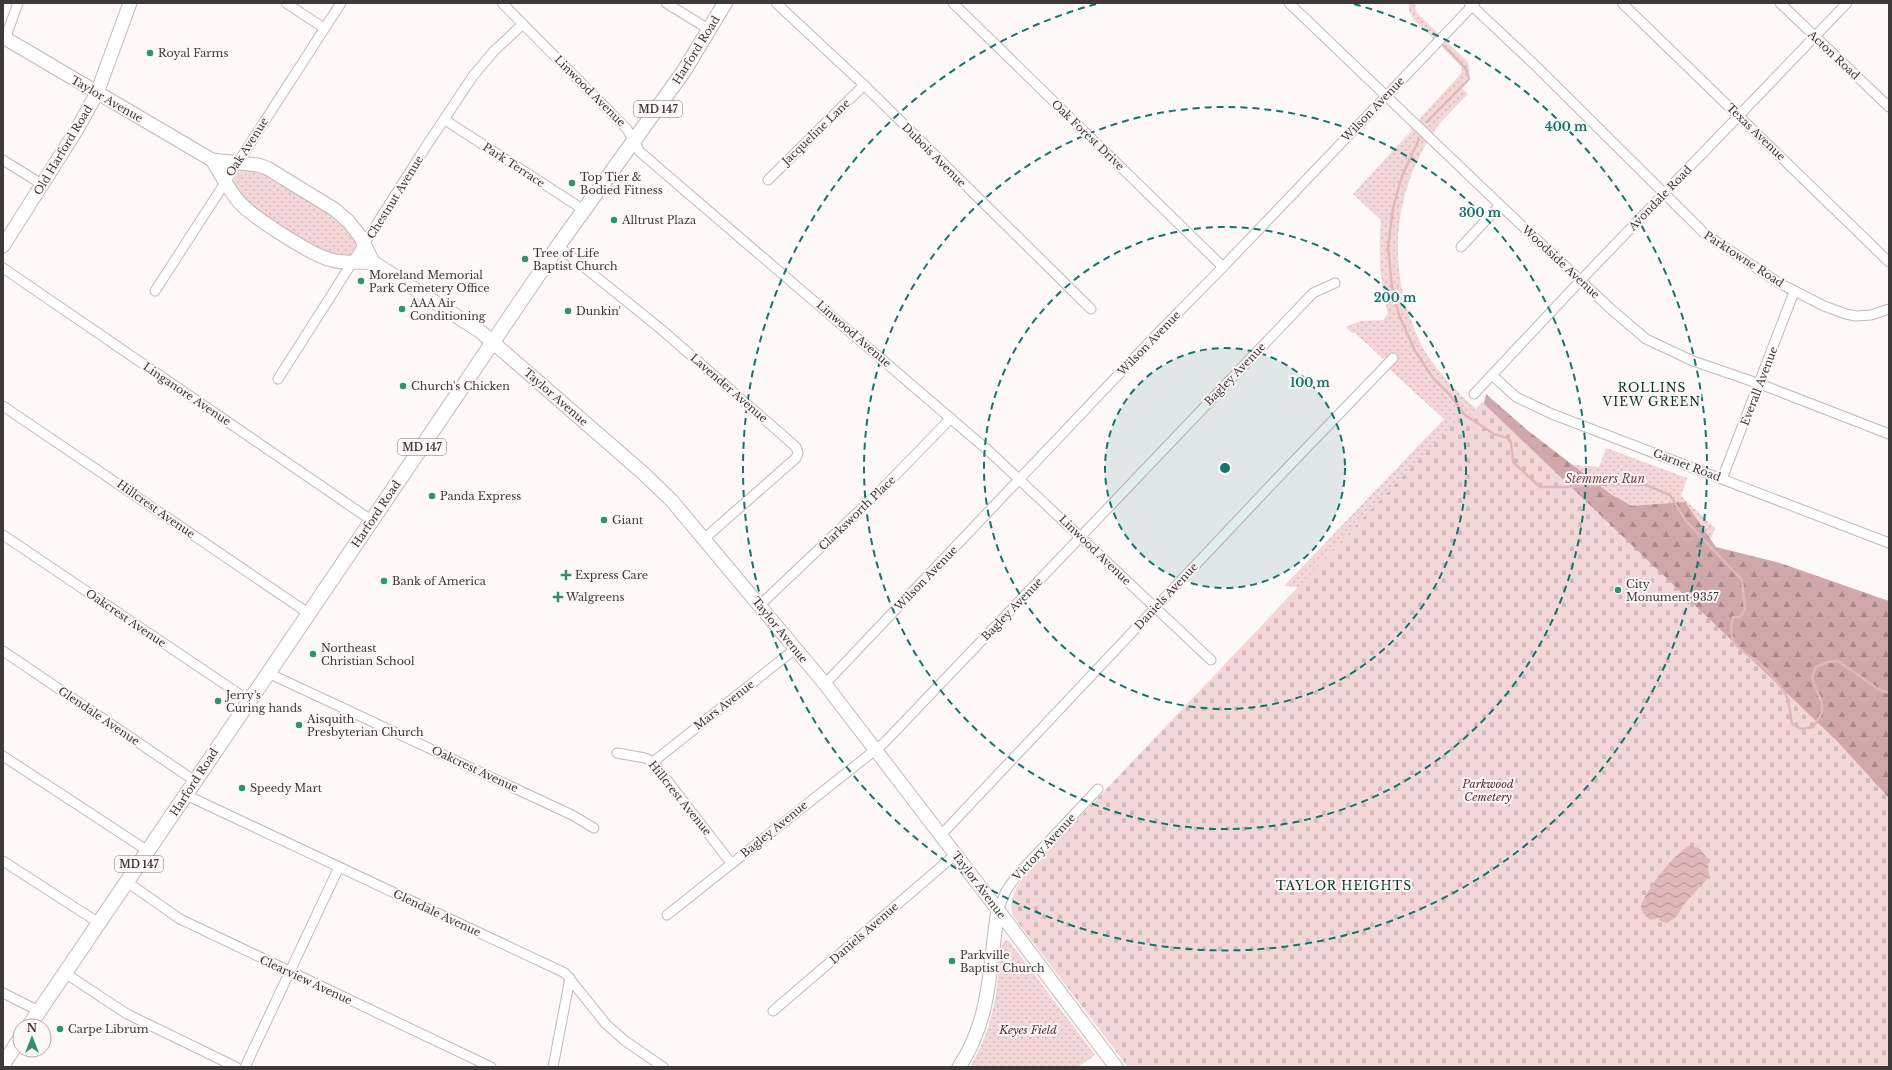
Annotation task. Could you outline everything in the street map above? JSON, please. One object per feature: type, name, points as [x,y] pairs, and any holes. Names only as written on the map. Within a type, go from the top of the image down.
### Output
[{"type":"main road","name":"Old Harford Road","points":[[3,246],[42,185],[97,93],[130,3]]},
{"type":"main road","name":"Harford Road","points":[[34,1018],[148,852],[248,700],[268,673],[492,342],[558,246],[634,142],[684,70],[710,30],[725,3]]},
{"type":"main road","name":"Taylor Avenue","points":[[4,38],[212,160],[258,165],[267,168],[334,209],[355,228],[373,262],[467,323],[492,342],[658,487],[705,538],[825,684],[956,854],[1116,1067]]},
{"type":"main road","name":"Taylor Avenue","points":[[212,160],[237,199],[249,211],[307,249],[327,259],[354,262],[373,262]]},
{"type":"main road","points":[[959,1067],[972,1045],[984,1012],[998,910]]},
{"type":"main road","points":[[3,1064],[12,1051]]},
{"type":"street","points":[[4,38],[18,3]]},
{"type":"street","points":[[286,3],[324,28]]},
{"type":"street","name":"Oak Avenue","points":[[154,291],[341,3]]},
{"type":"street","points":[[666,3],[710,30]]},
{"type":"street","name":"Dubois Avenue","points":[[776,3],[864,85],[1091,309]]},
{"type":"street","name":"Oak Forest Drive","points":[[953,3],[1224,267]]},
{"type":"street","name":"Woodside Avenue","points":[[1289,3],[1500,204],[1629,325],[1650,342],[1693,361],[1760,384],[1889,434]]},
{"type":"street","name":"Texas Avenue","points":[[1622,3],[1889,262]]},
{"type":"street","name":"Acton Road","points":[[1780,3],[1889,107]]},
{"type":"street","name":"Avondale Road","points":[[1474,394],[1581,280],[1847,3]]},
{"type":"street","name":"Wilson Avenue","points":[[825,684],[1156,335],[1224,267],[1472,4]]},
{"type":"street","name":"Parktowne Road","points":[[1472,4],[1537,66],[1664,195],[1705,234],[1724,248],[1794,292],[1824,306],[1850,315],[1871,315],[1889,309]]},
{"type":"street","name":"Linwood Avenue","points":[[507,5],[523,24],[627,129],[640,152],[951,418],[1020,479],[1211,660]]},
{"type":"street","name":"Chestnut Avenue","points":[[278,379],[354,262],[427,145],[483,63],[523,24]]},
{"type":"street","name":"Jacqueline Lane","points":[[768,180],[864,85]]},
{"type":"street","name":"Park Terrace","points":[[445,120],[584,210]]},
{"type":"street","points":[[3,160],[42,185]]},
{"type":"street","points":[[1461,247],[1500,204]]},
{"type":"street","name":"Lavender Avenue","points":[[558,246],[662,330],[796,447],[798,453],[796,458],[705,538]]},
{"type":"street","name":"Linganore Avenue","points":[[3,268],[371,520]]},
{"type":"street","name":"Bagley Avenue","points":[[668,915],[731,863],[884,743],[1313,293],[1335,283]]},
{"type":"street","name":"Everall Avenue","points":[[1722,479],[1760,384],[1794,292]]},
{"type":"street","name":"Daniels Avenue","points":[[941,835],[1393,358]]},
{"type":"street","name":"Garnet Road","points":[[1492,376],[1516,397],[1532,405],[1889,543]]},
{"type":"street","name":"Hillcrest Avenue","points":[[3,406],[100,470],[308,614]]},
{"type":"street","name":"Clarksworth Place","points":[[760,605],[881,490],[951,418]]},
{"type":"street","name":"Oakcrest Avenue","points":[[3,535],[248,700]]},
{"type":"street","name":"Mars Avenue","points":[[653,762],[795,649]]},
{"type":"street","name":"Glendale Avenue","points":[[3,651],[195,781]]},
{"type":"street","name":"Oakcrest Avenue","points":[[268,673],[572,815],[594,828]]},
{"type":"street","name":"Hillcrest Avenue","points":[[617,753],[645,758],[653,762],[731,863]]},
{"type":"street","points":[[3,756],[148,852]]},
{"type":"street","name":"Victory Avenue","points":[[998,910],[1006,891],[1017,875],[1098,789]]},
{"type":"street","name":"Glendale Avenue","points":[[186,794],[565,973],[606,1024],[624,1040],[663,1067]]},
{"type":"street","name":"Daniels Avenue","points":[[773,1011],[956,854]]},
{"type":"street","points":[[3,861],[99,922]]},
{"type":"street","points":[[245,1067],[339,867]]},
{"type":"street","name":"Clearview Avenue","points":[[127,882],[180,919],[491,1067]]},
{"type":"street","points":[[65,973],[127,1014],[236,1067]]},
{"type":"street","points":[[553,1067],[570,978]]},
{"type":"street","points":[[3,993],[39,1011]]},
{"type":"green space","points":[[1409,3],[1416,3],[1415,8],[1417,13],[1467,61],[1469,65],[1469,72],[1461,88],[1468,94],[1433,133],[1420,154],[1411,177],[1399,225],[1398,249],[1400,274],[1404,298],[1414,329],[1424,350],[1448,381],[1476,409],[1467,419],[1462,415],[1299,587],[1284,586],[1444,419],[1389,369],[1392,367],[1354,332],[1353,334],[1346,327],[1361,321],[1383,320],[1388,314],[1380,267],[1381,220],[1353,194],[1412,130],[1410,129],[1462,71],[1461,65],[1413,19],[1409,11]]},
{"type":"green space","points":[[246,167],[258,167],[343,221],[357,240],[356,247],[350,255],[344,257],[325,255],[246,203],[234,185],[234,180],[240,171]]},
{"type":"green space","points":[[1486,394],[1527,430],[1612,495],[1632,506],[1685,502],[1716,547],[1780,563],[1889,601],[1889,926],[1476,438]]},
{"type":"green space","name":"Parkwood Cemetery","points":[[1482,402],[1837,741],[1889,798],[1889,1067],[1128,1067],[1014,917],[1011,907],[1013,896],[1023,877],[1462,414],[1467,419]]},
{"type":"green space","points":[[1606,448],[1687,478],[1681,496],[1715,528],[1689,599],[1563,464],[1599,467]]},
{"type":"green space","name":"Keyes Field","points":[[1006,940],[1009,941],[1095,1055],[1078,1067],[970,1067],[985,1036],[994,1007],[1002,944]]},
{"type":"water","points":[[1690,846],[1699,848],[1707,858],[1709,873],[1707,879],[1685,903],[1676,917],[1667,923],[1660,921],[1659,918],[1650,920],[1643,913],[1641,907],[1643,901],[1669,863],[1684,849]]},
{"type":"waterway","name":"Stemmers Run","points":[[1427,122],[1469,79],[1466,69],[1444,46]]},
{"type":"waterway","name":"Stemmers Run","points":[[1419,139],[1402,176],[1393,209],[1388,246],[1392,287],[1399,315],[1415,351],[1433,378],[1449,394],[1465,415],[1494,434],[1507,438],[1511,442],[1513,462],[1540,487],[1570,487],[1613,484],[1646,485],[1670,495],[1686,521],[1742,580],[1745,609],[1740,617],[1733,617],[1731,626],[1732,638],[1734,643],[1742,651],[1763,666],[1781,687],[1788,700],[1792,724],[1802,729],[1813,727],[1818,719],[1821,713],[1822,702],[1812,677],[1816,667],[1827,662],[1838,661],[1878,689],[1889,693]]},
{"type":"place","name":"Royal Farms","points":[[150,53]]},
{"type":"place","name":"Top Tier & Bodied Fitness","points":[[572,183]]},
{"type":"place","name":"Alltrust Plaza","points":[[614,220]]},
{"type":"place","name":"Tree of Life Baptist Church","points":[[525,259]]},
{"type":"place","name":"Moreland Memorial Park Cemetery Office","points":[[361,281]]},
{"type":"place","name":"AAA Air Conditioning","points":[[402,309]]},
{"type":"place","name":"Dunkin'","points":[[568,311]]},
{"type":"place","name":"Church's Chicken","points":[[403,386]]},
{"type":"place","name":"Panda Express","points":[[432,496]]},
{"type":"place","name":"Giant","points":[[604,520]]},
{"type":"place","name":"Express Care","points":[[566,575]]},
{"type":"place","name":"Bank of America","points":[[384,581]]},
{"type":"place","name":"City Monument 9357","points":[[1618,590]]},
{"type":"place","name":"Walgreens","points":[[558,597]]},
{"type":"place","name":"Northeast Christian School","points":[[313,654]]},
{"type":"place","name":"Jerry's Curing hands","points":[[218,701]]},
{"type":"place","name":"Aisquith Presbyterian Church","points":[[299,725]]},
{"type":"place","name":"Speedy Mart","points":[[242,788]]},
{"type":"place","name":"Parkville Baptist Church","points":[[952,961]]},
{"type":"place","name":"Carpe Librum","points":[[60,1029]]},
{"type":"district","name":"ROLLINS VIEW GREEN","points":[[1652,394]]},
{"type":"district","name":"TAYLOR HEIGHTS","points":[[1344,885]]}]
